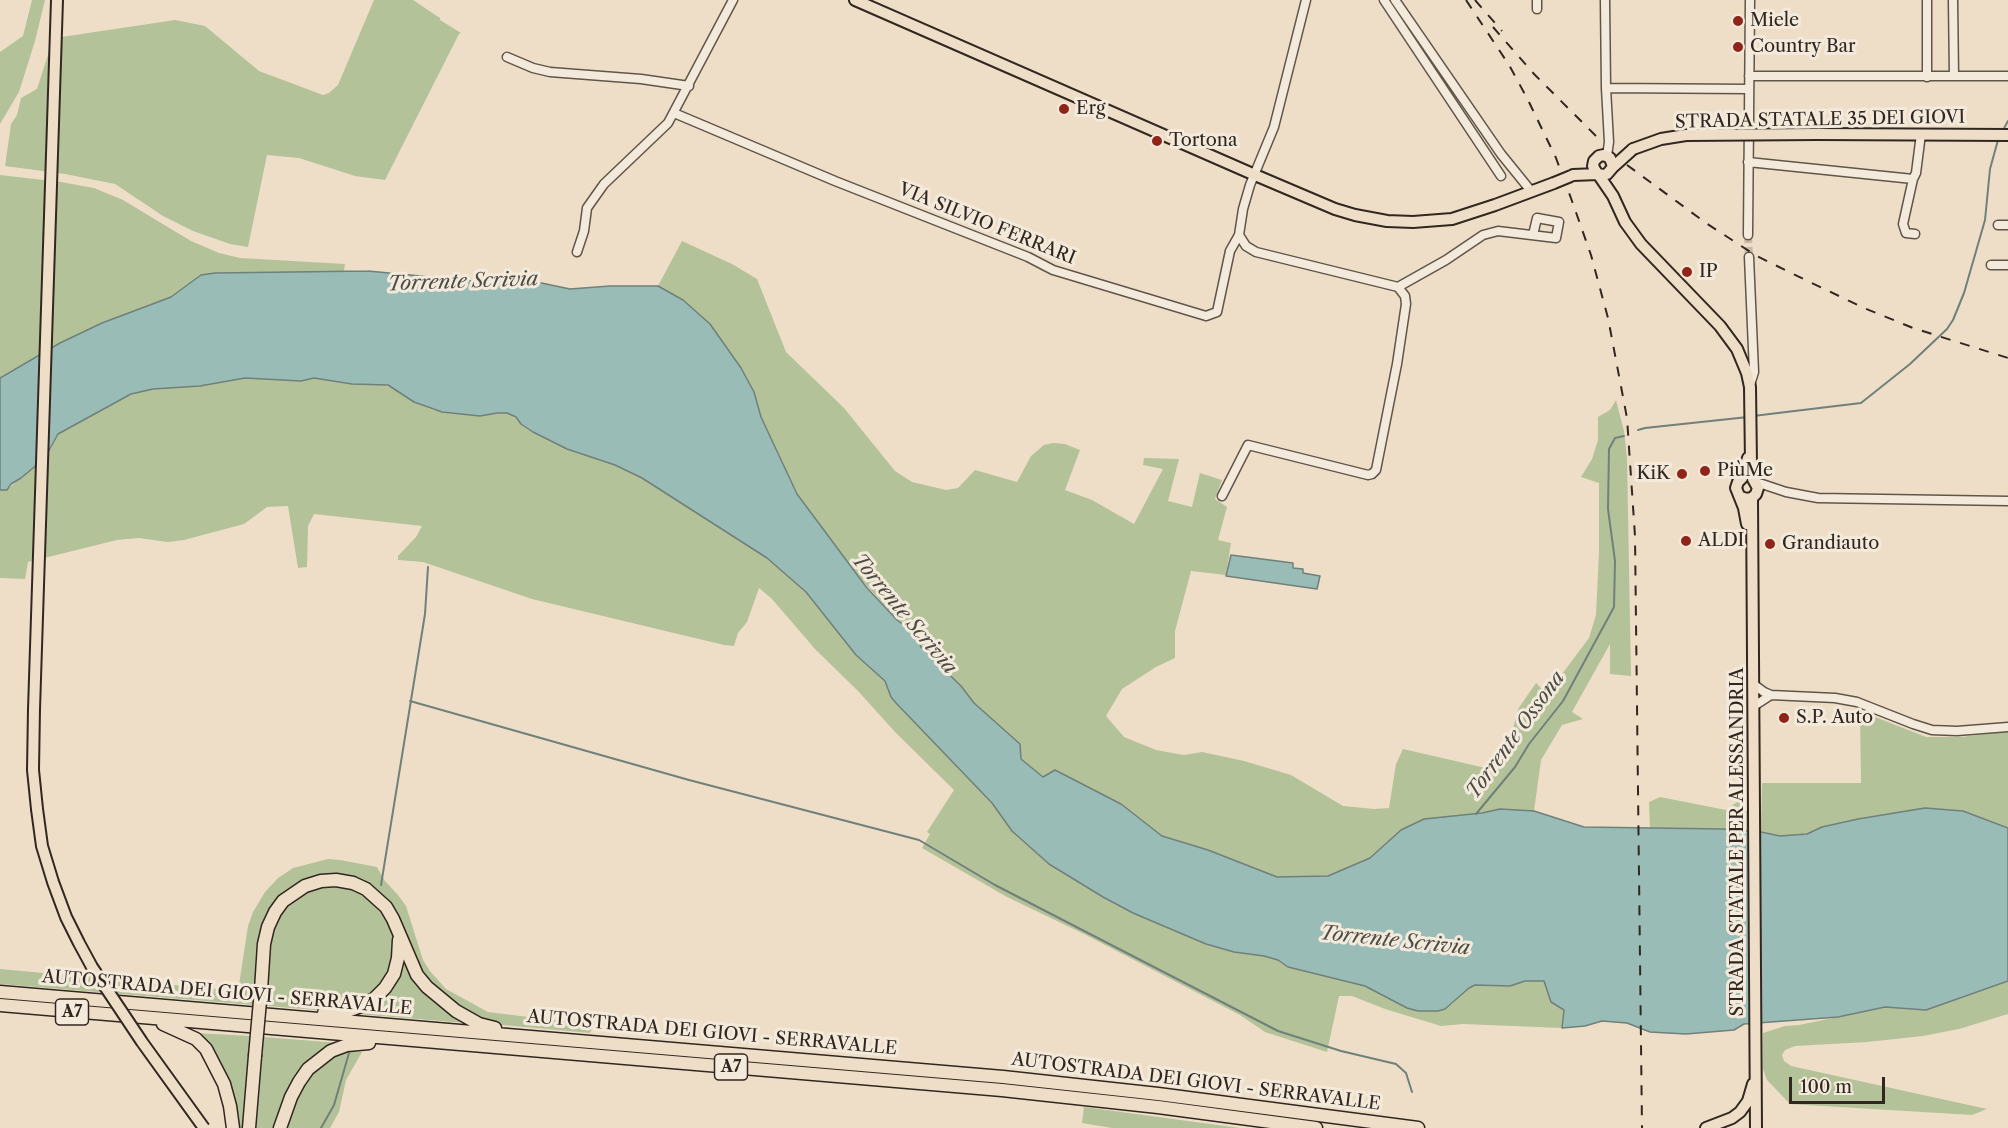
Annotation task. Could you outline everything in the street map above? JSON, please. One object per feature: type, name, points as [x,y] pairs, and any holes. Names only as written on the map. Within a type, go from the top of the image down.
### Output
[{"type":"highway","points":[[249,1128],[264,944],[275,912],[283,902],[305,886],[321,881],[336,880],[353,883],[376,896],[393,919],[417,975],[440,1000],[479,1024],[516,1035]]},
{"type":"highway","points":[[232,1012],[334,1013],[361,1006],[380,993],[394,975],[398,958],[399,935]]},
{"type":"highway","name":"AUTOSTRADA DEI GIOVI - SERRAVALLE","points":[[0,992],[1071,1083],[1418,1128]]},
{"type":"highway","name":"AUTOSTRADA DEI GIOVI - SERRAVALLE","points":[[0,1005],[1002,1090],[1316,1128]]},
{"type":"highway","points":[[145,1018],[180,1030],[196,1039],[206,1049],[224,1084],[233,1128]]},
{"type":"highway","points":[[280,1128],[299,1082],[308,1069],[331,1051],[361,1043],[419,1041]]},
{"type":"main road","points":[[57,0],[34,709],[33,770],[37,810],[42,846],[52,882],[66,917],[92,967],[204,1128]]},
{"type":"main road","points":[[855,0],[1335,209],[1372,219],[1413,222],[1452,219],[1572,175],[1605,175],[1612,170],[1612,160],[1602,157],[1594,169],[1598,174]]},
{"type":"main road","name":"STRADA STATALE 35 DEI GIOVI","points":[[1572,175],[1602,157],[1661,139],[1686,135],[2008,135]]},
{"type":"main road","name":"STRADA STATALE 35 DEI GIOVI","points":[[1612,170],[1633,149]]},
{"type":"main road","name":"STRADA STATALE PER ALESSANDRIA","points":[[1612,170],[1613,196]]},
{"type":"main road","name":"STRADA STATALE PER ALESSANDRIA","points":[[1598,174],[1636,238],[1720,326],[1737,349],[1748,373],[1751,407],[1750,480],[1758,488],[1750,496],[1754,706],[1756,1128]]},
{"type":"main road","name":"STRADA STATALE PER ALESSANDRIA","points":[[1750,480],[1738,482],[1736,488],[1750,496]]},
{"type":"main road","points":[[1711,1128],[1732,1118],[1744,1107],[1751,1093],[1756,1069]]},
{"type":"street","points":[[577,252],[584,231],[587,208],[604,184],[668,123],[733,0]]},
{"type":"street","points":[[1222,496],[1248,445],[1368,476],[1376,471],[1398,364],[1407,304],[1405,296],[1398,287],[1256,252],[1246,246],[1239,235],[1243,209],[1274,127],[1306,0]]},
{"type":"street","points":[[1384,0],[1501,176]]},
{"type":"street","points":[[1395,0],[1501,154],[1531,191]]},
{"type":"street","points":[[1602,157],[1607,131],[1605,0]]},
{"type":"street","points":[[1748,235],[1750,0]]},
{"type":"street","points":[[1927,0],[1927,77]]},
{"type":"street","points":[[1953,0],[1954,76]]},
{"type":"street","points":[[507,57],[532,68],[550,72],[641,79],[689,86]]},
{"type":"street","points":[[1749,76],[2008,76]]},
{"type":"street","points":[[1606,88],[1749,89]]},
{"type":"street","name":"VIA SILVIO FERRARI","points":[[674,113],[835,181],[1028,257],[1053,270],[1206,316],[1217,312],[1230,251],[1239,235]]},
{"type":"street","points":[[1915,234],[1906,233],[1903,224],[1912,179],[1916,173],[1922,134]]},
{"type":"street","points":[[1748,162],[1912,179]]},
{"type":"street","points":[[1998,225],[2008,225]]},
{"type":"street","points":[[1398,287],[1446,260],[1483,235],[1498,231],[1533,235]]},
{"type":"street","points":[[1749,258],[1754,372],[1750,387]]},
{"type":"street","points":[[1991,265],[2008,265]]},
{"type":"street","points":[[1737,349],[1748,345],[1752,337]]},
{"type":"street","points":[[1750,480],[1786,492]]},
{"type":"street","points":[[1750,496],[1772,491],[1818,498],[2008,501]]},
{"type":"street","points":[[1753,684],[1771,694],[1835,698],[1857,702],[1932,730],[1957,731],[2008,727]]},
{"type":"street","points":[[1754,706],[1771,694]]},
{"type":"green space","points":[[32,0],[45,0],[35,41],[19,92],[0,124],[0,52],[23,36]]},
{"type":"green space","points":[[374,0],[413,0],[461,33],[385,180],[355,176],[299,158],[267,155],[248,247],[230,244],[193,231],[163,216],[115,184],[5,166],[11,124],[17,115],[21,98],[37,89],[55,38],[175,20],[205,26],[259,71],[323,95],[338,85]]},
{"type":"green space","points":[[0,175],[94,188],[123,200],[191,241],[219,253],[240,258],[345,264],[344,271],[201,275],[171,297],[102,323],[60,343],[0,378]]},
{"type":"green space","points":[[682,241],[732,264],[757,279],[786,352],[844,408],[895,471],[912,482],[946,490],[958,488],[975,470],[1017,482],[1031,456],[1044,445],[1065,444],[1080,450],[1065,490],[1092,500],[1134,524],[1163,469],[1143,465],[1144,458],[1179,459],[1168,501],[1192,507],[1200,473],[1222,480],[1215,499],[1227,507],[1218,540],[1231,543],[1226,575],[1191,571],[1175,631],[1175,658],[1156,667],[1122,689],[1106,716],[1124,737],[1156,750],[1184,755],[1202,752],[1244,761],[1291,775],[1343,806],[1374,809],[1389,808],[1396,764],[1403,749],[1490,769],[1511,737],[1518,709],[1536,683],[1547,694],[1589,638],[1596,615],[1599,483],[1581,477],[1592,459],[1598,440],[1598,417],[1610,410],[1616,400],[1624,431],[1627,458],[1631,676],[1610,674],[1610,644],[1572,712],[1583,719],[1562,725],[1541,760],[1534,811],[1500,809],[1401,830],[1370,858],[1328,876],[1277,877],[1208,850],[1162,836],[1121,804],[1055,770],[1044,777],[1021,759],[1020,744],[974,703],[961,686],[921,647],[915,634],[897,620],[846,562],[797,494],[761,417],[754,392],[710,324],[683,300],[658,286]]},
{"type":"green space","points":[[245,378],[301,381],[314,378],[352,384],[380,384],[393,388],[414,402],[433,410],[480,416],[507,413],[533,432],[567,449],[615,465],[642,478],[767,558],[806,592],[856,655],[885,681],[891,697],[992,803],[1012,831],[1061,872],[1133,913],[1206,944],[1234,952],[1264,956],[1278,960],[1288,967],[1365,986],[1407,1008],[1418,1011],[1438,1011],[1452,1004],[1475,985],[1510,986],[1525,981],[1544,981],[1551,1001],[1564,1010],[1562,1028],[1463,1024],[1441,1026],[1352,996],[1339,996],[1327,1052],[1265,1032],[1240,1015],[1007,897],[922,848],[930,834],[927,832],[954,790],[895,732],[859,692],[815,649],[772,599],[759,588],[747,622],[738,633],[734,646],[724,645],[532,599],[423,562],[398,560],[398,556],[416,537],[422,526],[314,514],[308,526],[307,567],[298,568],[288,506],[267,507],[244,524],[184,540],[168,542],[139,538],[117,540],[28,562],[25,579],[0,578],[0,490],[7,490],[51,449],[58,434],[131,394],[153,389],[200,386]]},
{"type":"green space","points":[[1860,711],[1926,737],[1962,737],[2008,731],[2008,828],[1963,811],[1925,808],[1858,819],[1822,827],[1807,834],[1780,836],[1761,832],[1762,783],[1861,783]]},
{"type":"green space","points":[[1660,797],[1726,810],[1740,800],[1741,811],[1750,811],[1749,831],[1650,829],[1649,802]]},
{"type":"green space","points":[[328,859],[377,867],[385,881],[406,906],[423,960],[446,989],[488,1012],[593,1025],[590,1033],[502,1025],[466,1014],[426,980],[408,943],[396,910],[387,898],[375,888],[345,876],[282,896],[254,1005],[0,984],[0,969],[238,991],[248,926],[265,892],[278,878],[293,868]]},
{"type":"green space","points":[[318,887],[343,887],[357,890],[380,906],[393,931],[395,947],[393,962],[378,991],[362,1002],[329,1011],[267,1006],[270,945],[279,917],[289,904],[302,894]]},
{"type":"green space","points":[[402,955],[416,982],[429,997],[465,1023],[358,1014],[380,1000]]},
{"type":"green space","points":[[2008,981],[2008,1014],[1959,1029],[1923,1036],[1795,1046],[1785,1050],[1782,1055],[1784,1061],[1791,1066],[1987,1109],[1972,1115],[1790,1104],[1767,1080],[1763,1069],[1763,1033],[1785,1026],[1885,1007],[1926,1010]]},
{"type":"green space","points":[[195,1033],[251,1036],[245,1128],[236,1128],[233,1104]]},
{"type":"green space","points":[[264,1037],[339,1043],[316,1055],[305,1065],[277,1128],[255,1128]]},
{"type":"green space","points":[[345,1051],[362,1052],[346,1080],[339,1112],[330,1128],[284,1128],[299,1088],[317,1064]]},
{"type":"green space","points":[[1084,1107],[1240,1128],[1112,1128],[1082,1123]]},
{"type":"water","name":"Torrente Scrivia","points":[[368,271],[484,282],[532,281],[570,289],[658,286],[683,300],[710,324],[741,368],[754,392],[761,417],[797,494],[867,588],[897,620],[915,634],[921,647],[961,686],[974,703],[1020,744],[1021,759],[1043,777],[1055,770],[1121,804],[1162,836],[1208,850],[1277,877],[1328,876],[1370,858],[1401,830],[1424,819],[1500,809],[1534,811],[1584,827],[1722,829],[1780,836],[1807,834],[1822,827],[1858,819],[1925,808],[1963,811],[2008,828],[2008,981],[1926,1010],[1885,1007],[1838,1017],[1744,1024],[1734,1030],[1686,1034],[1650,1032],[1627,1023],[1602,1021],[1585,1026],[1562,1028],[1564,1010],[1551,1002],[1544,981],[1525,981],[1510,986],[1475,985],[1445,1009],[1418,1011],[1407,1008],[1365,986],[1288,967],[1278,960],[1264,956],[1234,952],[1206,944],[1133,913],[1049,864],[1012,831],[992,803],[896,703],[885,681],[856,655],[806,592],[767,558],[642,478],[615,465],[567,449],[533,432],[521,424],[516,417],[507,413],[480,416],[442,412],[414,402],[388,385],[352,384],[314,378],[301,381],[245,378],[200,386],[153,389],[131,394],[58,434],[45,458],[11,484],[7,490],[0,490],[0,378],[60,343],[102,323],[171,297],[201,275]]},
{"type":"water","points":[[1231,555],[1293,563],[1293,568],[1303,569],[1303,573],[1320,576],[1317,589],[1226,576]]},
{"type":"waterway","name":"Torrente Ossona","points":[[2002,132],[2008,121]]},
{"type":"waterway","name":"Torrente Ossona","points":[[1753,416],[1861,403],[1910,364],[1947,329],[1964,293],[1985,220],[1990,169],[1998,140]]},
{"type":"waterway","name":"Torrente Ossona","points":[[1638,430],[1748,417]]},
{"type":"waterway","name":"Torrente Ossona","points":[[1476,814],[1515,767],[1529,744],[1563,701],[1614,607],[1615,561],[1608,509],[1609,449],[1615,438],[1624,436]]},
{"type":"waterway","points":[[381,885],[425,614],[428,567]]},
{"type":"waterway","points":[[410,701],[689,780],[919,840],[995,885],[1278,1031],[1341,1051],[1396,1064],[1406,1073],[1412,1092]]},
{"type":"waterway","points":[[321,1128],[334,1105],[349,1053]]},
{"type":"tunnel","points":[[1748,235],[1749,257]]},
{"type":"railway","points":[[1466,0],[1509,65],[1556,158],[1591,255],[1608,318],[1627,418],[1635,536],[1642,1128]]},
{"type":"railway","points":[[1475,0],[1502,31]]},
{"type":"railway","points":[[1493,27],[1534,74],[1600,140]]},
{"type":"railway","points":[[1627,165],[1706,223],[1755,255],[1864,308],[1913,328],[2008,358]]},
{"type":"place","name":"Miele","points":[[1738,21]]},
{"type":"place","name":"Country Bar","points":[[1738,47]]},
{"type":"place","name":"Erg","points":[[1064,109]]},
{"type":"place","name":"Tortona","points":[[1157,141]]},
{"type":"place","name":"IP","points":[[1687,272]]},
{"type":"place","name":"PiùMe","points":[[1705,471]]},
{"type":"place","name":"KiK","points":[[1682,474]]},
{"type":"place","name":"ALDI","points":[[1686,541]]},
{"type":"place","name":"Grandiauto","points":[[1770,544]]},
{"type":"place","name":"S.P. Auto","points":[[1784,718]]}]
